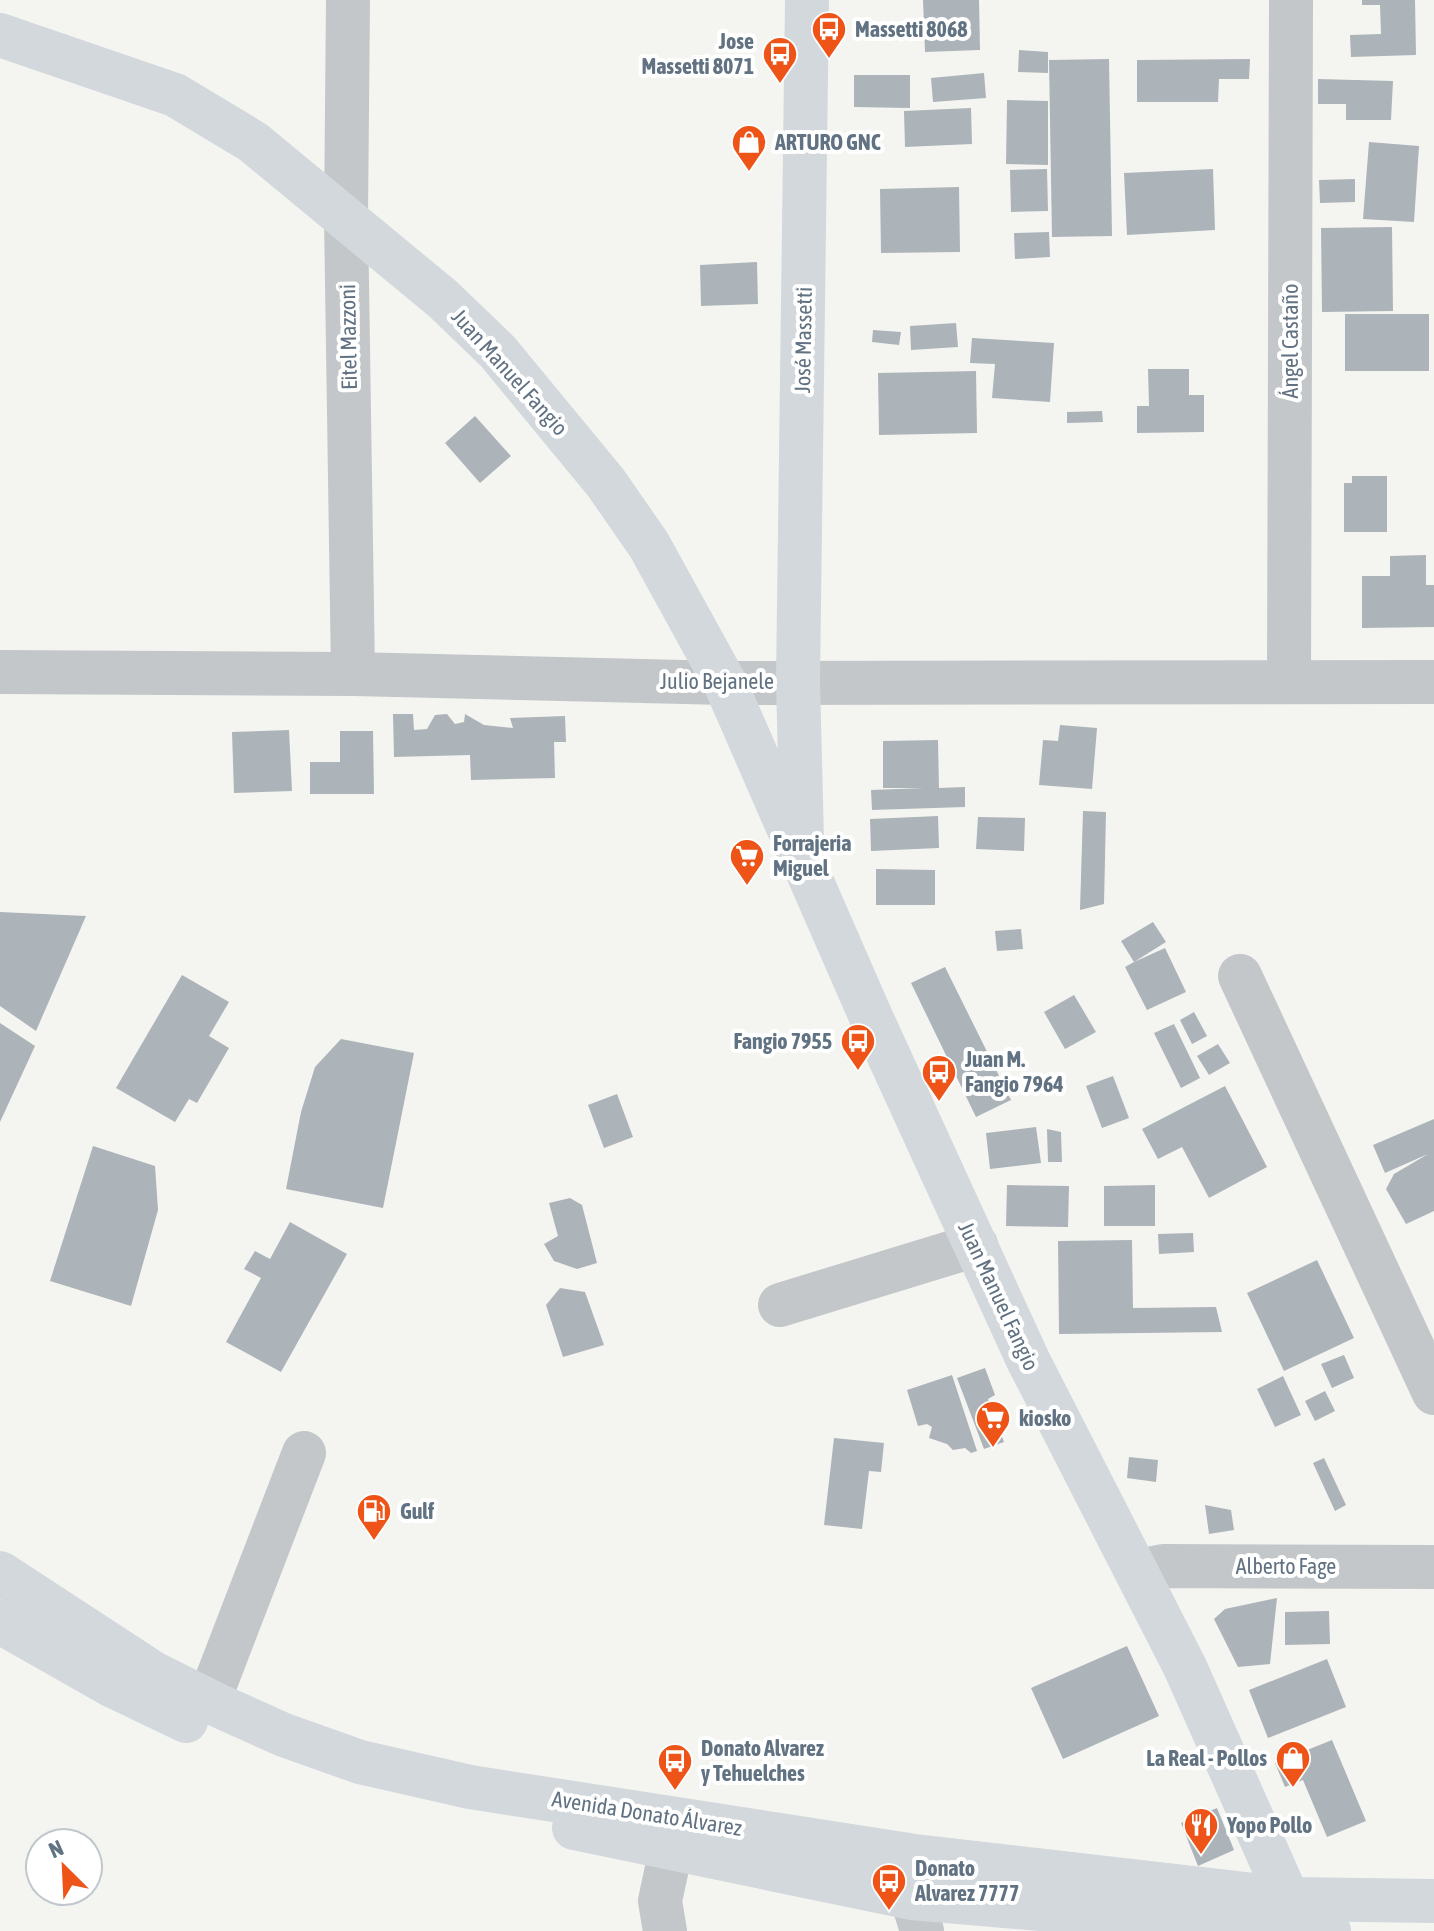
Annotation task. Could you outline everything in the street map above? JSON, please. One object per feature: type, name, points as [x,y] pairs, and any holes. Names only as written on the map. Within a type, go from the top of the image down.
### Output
[{"type":"main road","name":"José Massetti","points":[[798,681],[807,0]]},
{"type":"main road","name":"Juan Manuel Fangio","points":[[0,35],[175,95],[253,142],[443,299],[498,352],[606,483],[649,545],[725,683],[976,1245],[1056,1417],[1138,1571],[1292,1915]]},
{"type":"main road","name":"Juan Manuel Fangio","points":[[798,681],[803,862]]},
{"type":"main road","name":"Avenida Donato Álvarez","points":[[0,1573],[153,1673],[284,1735],[360,1762],[470,1787],[1292,1915]]},
{"type":"main road","name":"Avenida Donato Álvarez","points":[[0,1622],[113,1686],[275,1760],[369,1787],[671,1849],[917,1915],[1292,1915]]},
{"type":"main road","points":[[1292,1915],[1434,1901]]},
{"type":"main road","points":[[1292,1915],[1329,1931]]},
{"type":"street","name":"Eitel Mazzoni","points":[[348,0],[346,217],[353,674]]},
{"type":"street","name":"Ángel Castaño","points":[[1289,682],[1291,0]]},
{"type":"street","name":"Julio Bejanele","points":[[0,672],[353,674],[725,683],[1434,682]]},
{"type":"street","points":[[1240,976],[1434,1393]]},
{"type":"street","points":[[780,1305],[976,1245]]},
{"type":"street","points":[[209,1700],[304,1453]]},
{"type":"street","name":"Alberto Fage","points":[[1138,1571],[1163,1566],[1434,1567]]},
{"type":"street","points":[[665,1931],[660,1901],[671,1849]]},
{"type":"building","points":[[923,0],[979,0],[980,50],[925,52]]},
{"type":"building","points":[[1362,0],[1415,0],[1416,55],[1351,57],[1350,35],[1381,34],[1380,5],[1362,5]]},
{"type":"building","points":[[1019,50],[1048,52],[1048,73],[1018,72]]},
{"type":"building","points":[[1109,59],[1112,236],[1052,237],[1049,60]]},
{"type":"building","points":[[1250,59],[1249,79],[1219,79],[1218,102],[1137,102],[1137,60]]},
{"type":"building","points":[[984,73],[986,98],[933,102],[931,78]]},
{"type":"building","points":[[854,75],[910,75],[910,108],[854,107]]},
{"type":"building","points":[[1318,79],[1393,81],[1391,120],[1346,120],[1346,104],[1318,104]]},
{"type":"building","points":[[1007,100],[1048,101],[1048,165],[1006,164]]},
{"type":"building","points":[[971,108],[972,144],[905,147],[904,111]]},
{"type":"building","points":[[1369,142],[1419,146],[1414,222],[1363,219]]},
{"type":"building","points":[[1047,169],[1048,211],[1011,212],[1010,170]]},
{"type":"building","points":[[1213,169],[1215,230],[1127,235],[1124,173]]},
{"type":"building","points":[[1355,179],[1355,202],[1320,203],[1319,180]]},
{"type":"building","points":[[959,187],[960,252],[881,253],[880,189]]},
{"type":"building","points":[[1392,227],[1393,311],[1322,312],[1321,228]]},
{"type":"building","points":[[1049,232],[1050,257],[1015,259],[1014,233]]},
{"type":"building","points":[[757,262],[758,304],[701,306],[700,265]]},
{"type":"building","points":[[1345,314],[1429,314],[1429,371],[1345,371]]},
{"type":"building","points":[[956,323],[958,347],[911,350],[910,326]]},
{"type":"building","points":[[873,330],[901,332],[899,345],[872,342]]},
{"type":"building","points":[[972,338],[1054,343],[1050,402],[992,398],[995,364],[970,363]]},
{"type":"building","points":[[1148,369],[1189,369],[1189,395],[1204,395],[1204,432],[1137,433],[1137,406],[1149,406]]},
{"type":"building","points":[[976,371],[977,433],[879,435],[878,373]]},
{"type":"building","points":[[1102,411],[1103,422],[1067,423],[1067,412]]},
{"type":"building","points":[[475,416],[511,456],[480,483],[445,443]]},
{"type":"building","points":[[1352,476],[1387,476],[1387,532],[1344,532],[1344,483],[1352,483]]},
{"type":"building","points":[[1426,555],[1426,585],[1434,585],[1434,627],[1362,628],[1362,576],[1390,576],[1390,556]]},
{"type":"building","points":[[393,714],[413,714],[414,730],[427,729],[435,715],[447,714],[455,724],[464,722],[465,714],[484,725],[513,728],[510,718],[565,716],[566,742],[554,742],[555,778],[471,780],[470,755],[394,757]]},
{"type":"building","points":[[1060,725],[1097,728],[1092,789],[1039,785],[1043,740],[1058,741]]},
{"type":"building","points":[[289,730],[292,791],[234,793],[232,732]]},
{"type":"building","points":[[340,731],[373,731],[374,794],[310,794],[310,762],[340,762]]},
{"type":"building","points":[[938,740],[939,788],[965,787],[965,807],[872,810],[871,790],[924,788],[883,788],[883,741]]},
{"type":"building","points":[[1083,811],[1106,812],[1104,904],[1080,910]]},
{"type":"building","points":[[938,816],[939,848],[871,851],[870,819]]},
{"type":"building","points":[[978,817],[1025,818],[1024,851],[976,849]]},
{"type":"building","points":[[876,869],[935,870],[935,905],[876,905]]},
{"type":"building","points":[[0,912],[86,916],[36,1031],[0,1006]]},
{"type":"building","points":[[1153,922],[1166,942],[1134,962],[1121,941]]},
{"type":"building","points":[[1021,929],[1023,949],[997,951],[995,931]]},
{"type":"building","points":[[1165,948],[1186,992],[1147,1010],[1125,967]]},
{"type":"building","points":[[945,967],[1011,1100],[976,1117],[911,983]]},
{"type":"building","points":[[182,975],[229,1002],[209,1036],[229,1048],[197,1103],[189,1099],[175,1122],[116,1088]]},
{"type":"building","points":[[1074,995],[1096,1032],[1065,1049],[1044,1012]]},
{"type":"building","points":[[1194,1012],[1207,1036],[1192,1044],[1180,1020]]},
{"type":"building","points":[[0,1023],[35,1046],[0,1122]]},
{"type":"building","points":[[1174,1024],[1200,1078],[1181,1088],[1154,1033]]},
{"type":"building","points":[[341,1039],[414,1053],[383,1208],[286,1189],[301,1112],[315,1067]]},
{"type":"building","points":[[1218,1044],[1230,1063],[1209,1075],[1197,1056]]},
{"type":"building","points":[[1113,1076],[1129,1118],[1102,1128],[1086,1086]]},
{"type":"building","points":[[1225,1086],[1267,1167],[1209,1198],[1182,1147],[1158,1159],[1142,1129]]},
{"type":"building","points":[[617,1094],[633,1137],[604,1148],[588,1105]]},
{"type":"building","points":[[1434,1119],[1434,1211],[1406,1224],[1386,1189],[1394,1174],[1428,1154],[1385,1173],[1373,1145]]},
{"type":"building","points":[[1036,1127],[1041,1163],[990,1169],[986,1133]]},
{"type":"building","points":[[1047,1129],[1061,1132],[1062,1162],[1048,1162]]},
{"type":"building","points":[[93,1146],[155,1166],[158,1210],[131,1306],[50,1281]]},
{"type":"building","points":[[1007,1185],[1069,1186],[1068,1227],[1006,1226]]},
{"type":"building","points":[[1155,1185],[1155,1226],[1104,1226],[1104,1186]]},
{"type":"building","points":[[570,1198],[582,1205],[597,1263],[577,1269],[554,1261],[544,1244],[558,1236],[549,1203]]},
{"type":"building","points":[[290,1222],[347,1254],[281,1372],[226,1342],[261,1278],[244,1269],[255,1251],[270,1259]]},
{"type":"building","points":[[1193,1233],[1194,1252],[1159,1254],[1158,1234]]},
{"type":"building","points":[[1132,1240],[1133,1308],[1216,1307],[1222,1332],[1059,1334],[1058,1241]]},
{"type":"building","points":[[1317,1260],[1354,1338],[1284,1371],[1247,1293]]},
{"type":"building","points":[[560,1288],[585,1292],[604,1345],[563,1357],[546,1305]]},
{"type":"building","points":[[1344,1355],[1354,1378],[1332,1388],[1321,1364]]},
{"type":"building","points":[[985,1368],[995,1395],[988,1399],[1004,1442],[984,1449],[957,1378]]},
{"type":"building","points":[[952,1375],[977,1451],[971,1453],[965,1448],[953,1450],[947,1444],[929,1438],[932,1427],[927,1424],[918,1426],[907,1390]]},
{"type":"building","points":[[1283,1376],[1301,1415],[1275,1427],[1257,1389]]},
{"type":"building","points":[[1325,1391],[1335,1411],[1315,1421],[1305,1401]]},
{"type":"building","points":[[834,1438],[884,1443],[881,1472],[869,1471],[862,1529],[824,1525]]},
{"type":"building","points":[[1129,1457],[1158,1460],[1156,1482],[1127,1478]]},
{"type":"building","points":[[1324,1458],[1346,1505],[1335,1511],[1313,1463]]},
{"type":"building","points":[[1205,1505],[1231,1510],[1234,1530],[1209,1534]]},
{"type":"building","points":[[1277,1598],[1270,1664],[1238,1667],[1214,1619],[1225,1609]]},
{"type":"building","points":[[1329,1611],[1330,1644],[1285,1645],[1285,1612]]},
{"type":"building","points":[[1127,1646],[1159,1716],[1063,1759],[1031,1688]]},
{"type":"building","points":[[1327,1659],[1346,1707],[1268,1738],[1249,1690]]},
{"type":"building","points":[[1332,1740],[1366,1821],[1327,1837],[1303,1780],[1285,1787],[1275,1763]]},
{"type":"building","points":[[1217,1808],[1234,1850],[1198,1866],[1181,1823]]},
{"type":"place","name":"Massetti 8068","points":[[829,60]]},
{"type":"place","name":"Jose Massetti 8071","points":[[780,85]]},
{"type":"place","name":"ARTURO GNC","points":[[749,173]]},
{"type":"place","name":"Forrajeria Miguel","points":[[747,887]]},
{"type":"place","name":"Fangio 7955","points":[[858,1072]]},
{"type":"place","name":"Juan M. Fangio 7964","points":[[939,1103]]},
{"type":"place","name":"kiosko","points":[[993,1449]]},
{"type":"place","name":"Gulf","points":[[374,1542]]},
{"type":"place","name":"La Real - Pollos","points":[[1293,1789]]},
{"type":"place","name":"Donato Alvarez y Tehuelches","points":[[675,1792]]},
{"type":"place","name":"Yopo Pollo","points":[[1201,1856]]},
{"type":"place","name":"Donato Alvarez 7777","points":[[889,1912]]}]
